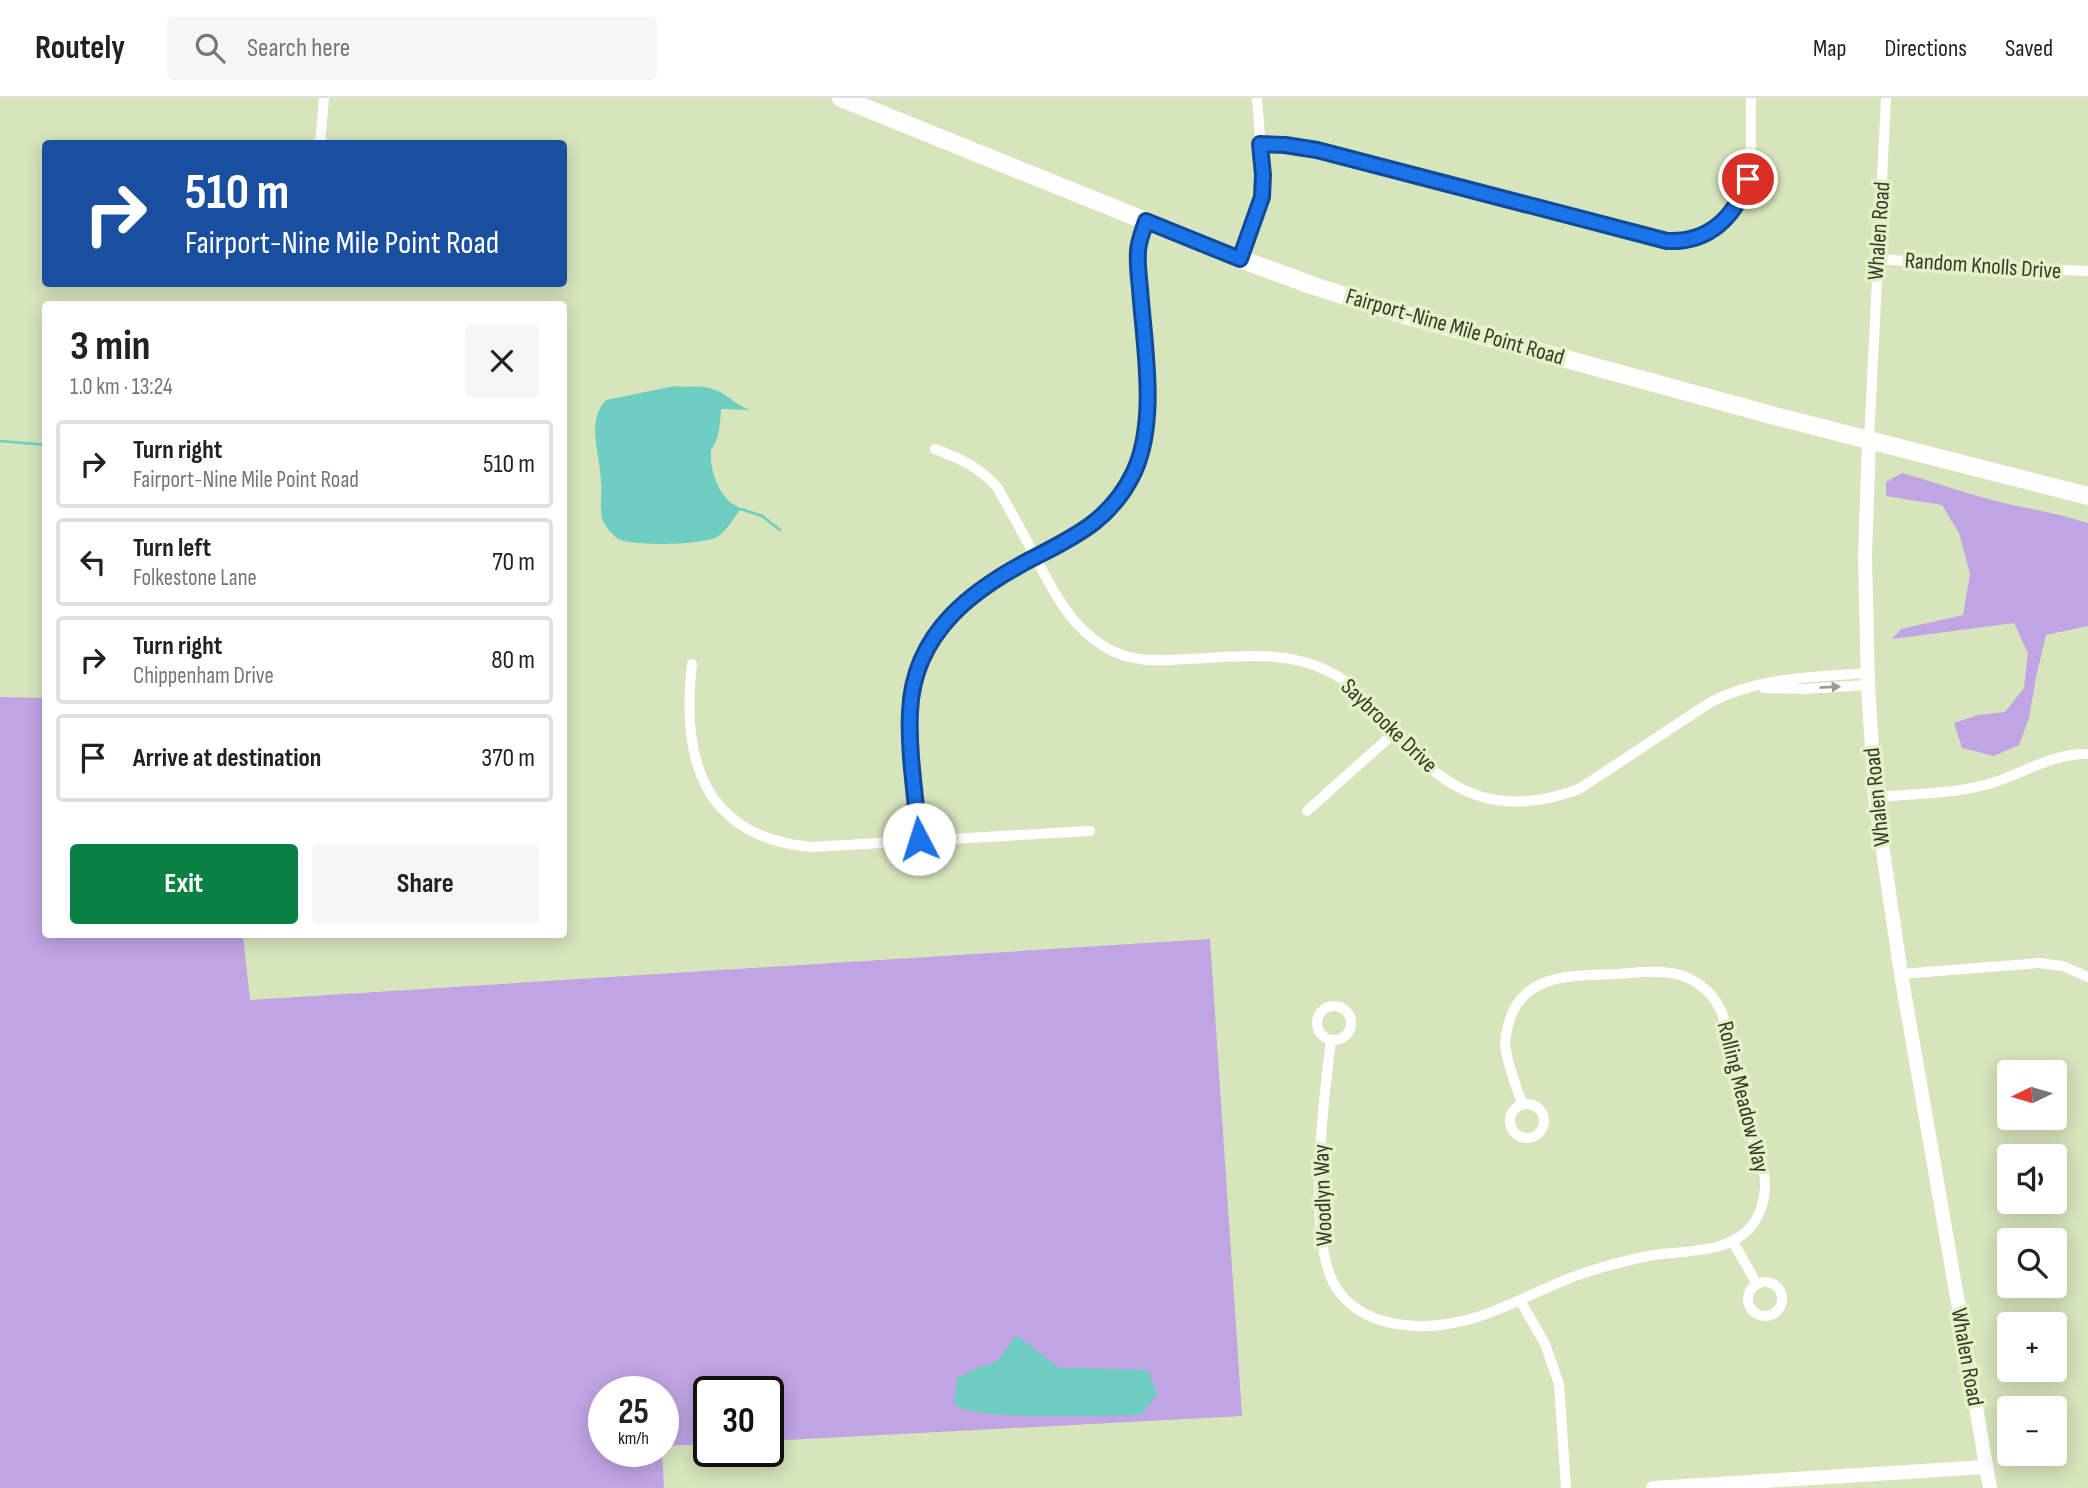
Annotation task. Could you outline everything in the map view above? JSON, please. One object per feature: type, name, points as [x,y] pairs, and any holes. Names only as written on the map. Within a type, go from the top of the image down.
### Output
[{"type":"main road","name":"Fairport-Nine Mile Point Road","points":[[842,98],[1240,259],[1327,290],[1467,333],[2088,496]]},
{"type":"street","points":[[320,140],[324,98]]},
{"type":"street","points":[[1240,259],[1262,197],[1263,175],[1257,98]]},
{"type":"street","points":[[1260,144],[1317,150],[1633,233],[1678,242],[1713,229],[1742,198],[1748,179],[1751,98]]},
{"type":"street","name":"Whalen Road","points":[[1886,98],[1865,557],[1875,797],[1901,974],[1990,1488]]},
{"type":"street","points":[[919,839],[910,710],[914,684],[934,637],[950,616],[974,593],[998,576],[1087,529],[1106,513],[1133,473],[1143,448],[1148,423],[1148,397],[1138,252],[1146,221]]},
{"type":"street","name":"Random Knolls Drive","points":[[1878,259],[2088,271]]},
{"type":"street","name":"Saybrooke Drive","points":[[936,449],[963,459],[984,472],[997,487],[1058,600],[1071,619],[1107,648],[1127,657],[1149,662],[1273,656],[1326,670],[1342,678],[1369,703],[1430,770],[1468,793],[1491,799],[1535,801],[1579,789],[1710,702],[1743,687],[1802,689],[1868,679]]},
{"type":"street","points":[[692,664],[690,720],[699,773],[715,800],[744,828],[778,841],[811,847],[1090,831]]},
{"type":"street","points":[[1307,811],[1394,733]]},
{"type":"street","points":[[1875,797],[1969,788],[2058,758],[2088,754]]},
{"type":"street","points":[[1901,974],[2039,963],[2063,966],[2088,977]]},
{"type":"street","name":"Rolling Meadow Way","points":[[1522,1104],[1505,1042],[1514,1009],[1532,988],[1560,978],[1659,972],[1677,974],[1698,983],[1714,998],[1721,1011],[1738,1097],[1762,1165],[1765,1183],[1759,1214],[1750,1227],[1733,1242]]},
{"type":"street","name":"Woodlyn Way","points":[[1331,1040],[1321,1140],[1320,1186],[1323,1246],[1337,1289],[1365,1313],[1381,1321],[1415,1327],[1436,1326],[1475,1318],[1520,1300]]},
{"type":"street","points":[[1566,1488],[1559,1384],[1545,1344],[1520,1300],[1561,1281],[1624,1261],[1733,1242],[1757,1284]]},
{"type":"street","points":[[1653,1488],[1756,1485],[1986,1467]]},
{"type":"shaded area","points":[[1902,473],[1981,497],[2088,523],[2088,626],[2046,635],[2029,718],[2019,745],[1994,756],[1962,748],[1954,723],[1978,715],[2005,712],[2024,688],[2028,653],[2014,623],[1892,639],[1901,629],[1963,615],[1970,574],[1959,533],[1942,505],[1886,496],[1886,482]]},
{"type":"shaded area","points":[[0,697],[42,698],[42,938],[243,938],[250,1000],[1210,939],[1242,1416],[784,1440],[784,1376],[693,1376],[693,1445],[679,1445],[679,1376],[588,1376],[588,1467],[663,1467],[664,1488],[0,1488]]},
{"type":"water","points":[[675,386],[710,388],[750,410],[721,409],[718,435],[711,450],[712,470],[719,488],[728,500],[741,509],[724,531],[709,540],[666,544],[624,541],[611,532],[602,517],[596,419],[606,400]]},
{"type":"water","points":[[1016,1335],[1059,1368],[1148,1370],[1157,1394],[1141,1415],[1013,1415],[966,1410],[954,1404],[957,1378],[990,1365],[1000,1358]]},
{"type":"waterway","points":[[0,441],[42,445]]},
{"type":"waterway","points":[[741,509],[762,516],[780,530]]},
{"type":"route","points":[[919,839],[910,710],[914,684],[934,637],[950,616],[974,593],[998,576],[1087,529],[1106,513],[1133,473],[1143,448],[1148,423],[1148,397],[1138,252],[1146,221],[1240,259],[1262,197],[1260,144],[1317,150],[1633,233],[1678,242],[1700,236],[1724,220],[1742,198],[1748,179]]}]
